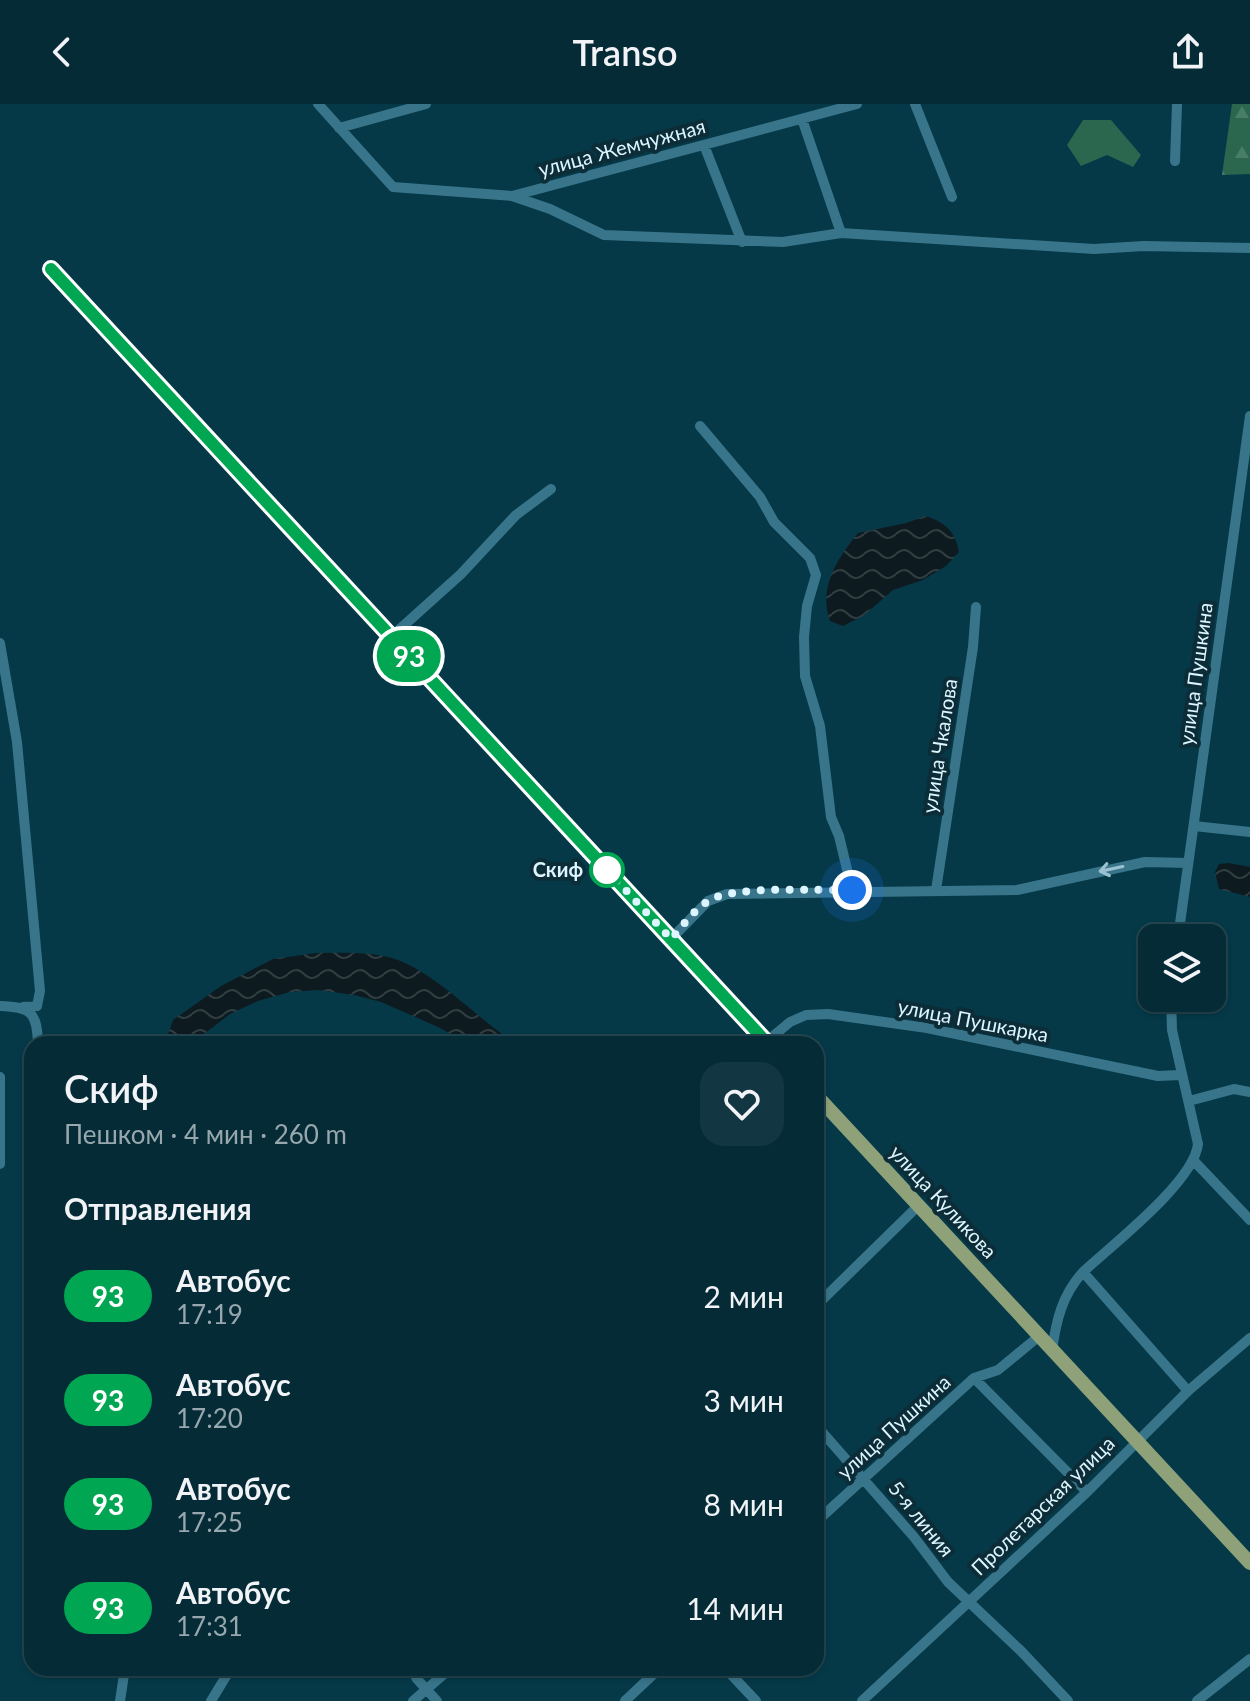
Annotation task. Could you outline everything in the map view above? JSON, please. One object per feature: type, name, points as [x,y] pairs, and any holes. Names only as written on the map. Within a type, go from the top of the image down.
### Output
[{"type":"main road","points":[[51,269],[761,1036]]},
{"type":"main road","name":"улица Куликова","points":[[824,1104],[1250,1563]]},
{"type":"street","points":[[318,104],[339,128],[426,104]]},
{"type":"street","name":"улица Жемчужная","points":[[339,128],[393,187],[512,196],[857,104]]},
{"type":"street","points":[[915,104],[952,197]]},
{"type":"street","points":[[1175,161],[1177,104]]},
{"type":"street","points":[[802,119],[841,233]]},
{"type":"street","points":[[704,145],[742,242]]},
{"type":"street","points":[[512,196],[550,209],[604,235],[783,242],[841,233],[1094,249],[1144,246],[1250,248]]},
{"type":"street","name":"улица Пушкина","points":[[1180,924],[1250,416]]},
{"type":"street","points":[[700,426],[760,497],[774,522],[810,558],[816,575],[807,606],[805,676],[820,726],[831,817],[839,836],[852,890]]},
{"type":"street","points":[[391,637],[461,574],[516,515],[551,489]]},
{"type":"street","name":"улица Чкалова","points":[[936,890],[973,647],[976,607]]},
{"type":"street","points":[[0,643],[17,742],[40,991],[37,1006],[0,1006]]},
{"type":"street","points":[[1194,826],[1250,832]]},
{"type":"street","points":[[671,939],[694,913],[719,896],[750,892],[1017,890],[1145,862],[1188,863]]},
{"type":"street","points":[[23,1007],[31,1014],[38,1036]]},
{"type":"street","points":[[1052,1351],[1055,1327],[1066,1295],[1083,1272],[1180,1181],[1194,1161],[1198,1144],[1180,1075],[1171,1012]]},
{"type":"street","name":"улица Пушкарка","points":[[775,1036],[790,1022],[806,1015],[828,1014],[927,1028],[1158,1076],[1180,1075]]},
{"type":"street","points":[[0,1077],[0,1164]]},
{"type":"street","points":[[1189,1101],[1234,1089],[1250,1092]]},
{"type":"street","points":[[1194,1161],[1250,1220]]},
{"type":"street","points":[[824,1298],[919,1205]]},
{"type":"street","points":[[1083,1272],[1188,1391]]},
{"type":"street","name":"улица Пушкина","points":[[824,1515],[974,1378],[998,1370],[1038,1337]]},
{"type":"street","name":"Пролетарская улица","points":[[862,1701],[1087,1492],[1188,1391],[1250,1338]]},
{"type":"street","points":[[974,1378],[1087,1492]]},
{"type":"street","name":"5-я линия","points":[[824,1434],[967,1602],[1021,1651],[1068,1701]]},
{"type":"street","points":[[1197,1701],[1250,1659]]},
{"type":"street","points":[[120,1701],[124,1676]]},
{"type":"street","points":[[211,1701],[226,1676]]},
{"type":"street","points":[[416,1676],[437,1701]]},
{"type":"street","points":[[413,1701],[442,1676]]},
{"type":"street","points":[[625,1701],[652,1676]]},
{"type":"street","points":[[733,1676],[756,1701]]},
{"type":"green space","points":[[1232,104],[1250,104],[1250,174],[1222,175]]},
{"type":"green space","points":[[1083,120],[1111,120],[1141,155],[1133,167],[1107,155],[1081,166],[1067,145]]},
{"type":"water","points":[[926,516],[948,529],[955,538],[959,552],[946,566],[923,580],[893,590],[863,616],[843,626],[830,621],[826,597],[828,586],[843,553],[858,533]]},
{"type":"water","points":[[1219,864],[1250,867],[1250,897],[1219,889],[1215,872]]},
{"type":"water","points":[[316,953],[358,953],[398,960],[439,984],[503,1036],[454,1036],[381,1002],[318,990],[290,992],[258,1001],[230,1014],[201,1036],[167,1036],[173,1020],[221,986],[273,959]]},
{"type":"bus line","name":"93","points":[[51,269],[761,1036]]},
{"type":"place","name":"Скиф","points":[[607,870]]},
{"type":"route","points":[[607,870],[671,939],[694,913],[719,896],[750,892],[852,890]]}]
